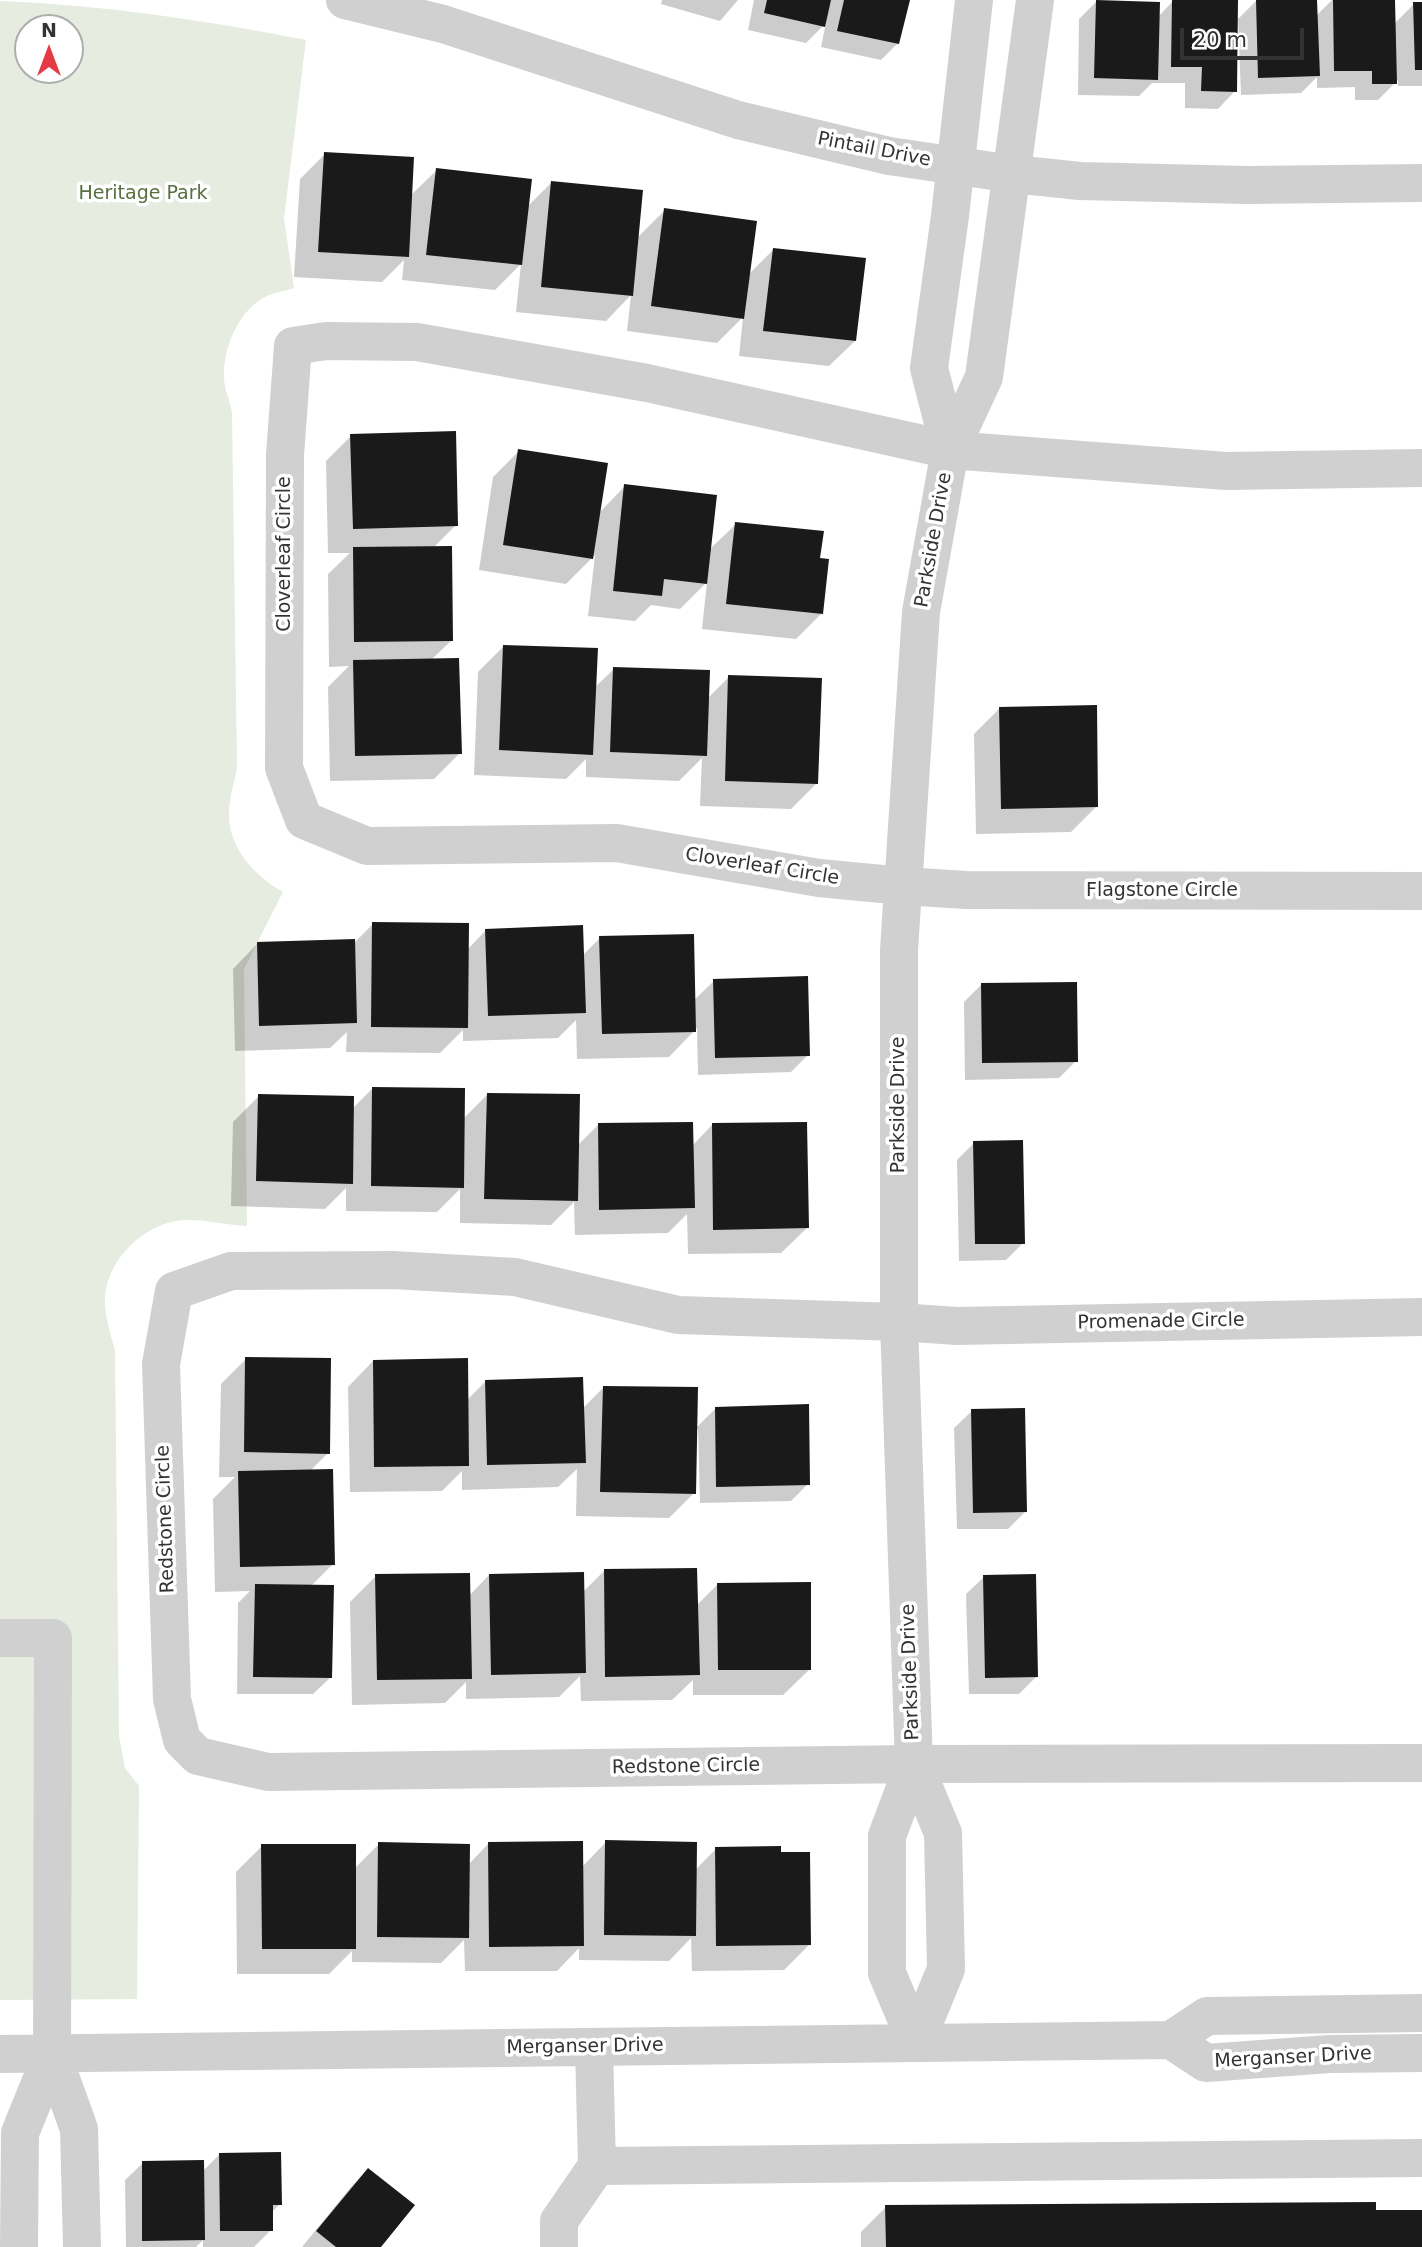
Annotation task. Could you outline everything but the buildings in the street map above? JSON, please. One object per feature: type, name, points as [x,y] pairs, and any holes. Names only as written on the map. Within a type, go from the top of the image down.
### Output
[{"type":"street","name":"Pintail Drive","points":[[345,0],[443,24],[738,120],[889,156],[1080,181],[1247,185],[1422,183]]},
{"type":"street","name":"Parkside Drive","points":[[950,450],[929,368],[956,166],[974,0]]},
{"type":"street","name":"Parkside Drive","points":[[916,2042],[946,1969],[943,1833],[914,1764],[900,1322],[899,950],[921,612],[950,450],[984,377],[1035,0]]},
{"type":"street","name":"Cloverleaf Circle","points":[[903,886],[819,878],[617,843],[367,846],[304,820],[285,768],[285,456],[293,346],[326,341],[417,342],[647,383],[950,450]]},
{"type":"street","points":[[950,450],[1226,471],[1422,468]]},
{"type":"street","name":"Flagstone Circle","points":[[903,886],[980,890],[1422,891]]},
{"type":"street","name":"Redstone Circle","points":[[900,1322],[678,1315],[515,1277],[393,1270],[231,1271],[174,1290],[161,1364],[166,1536],[172,1699],[181,1740],[198,1756],[268,1772],[914,1764]]},
{"type":"street","name":"Promenade Circle","points":[[900,1322],[957,1326],[1422,1317]]},
{"type":"street","points":[[0,1639],[53,1638],[52,2054],[79,2129],[82,2247]]},
{"type":"street","points":[[914,1764],[1422,1763]]},
{"type":"street","name":"Parkside Drive","points":[[914,1764],[887,1836],[887,1973],[916,2042]]},
{"type":"street","name":"Merganser Drive","points":[[0,2054],[1171,2040],[1207,2016],[1422,2013]]},
{"type":"street","name":"Merganser Drive","points":[[1171,2040],[1206,2063],[1330,2054],[1422,2053]]},
{"type":"street","points":[[559,2247],[559,2221],[597,2166],[594,2047]]},
{"type":"street","points":[[19,2247],[20,2133],[52,2054]]},
{"type":"street","points":[[597,2166],[1422,2158]]},
{"type":"green space","name":"Heritage Park","points":[[0,1],[153,15],[306,40],[284,218],[294,288],[266,296],[246,313],[233,334],[224,369],[232,412],[237,769],[230,802],[230,826],[245,860],[263,878],[283,892],[244,969],[247,1226],[183,1220],[155,1228],[142,1235],[121,1256],[113,1269],[105,1297],[106,1317],[115,1350],[119,1736],[125,1768],[139,1786],[137,1999],[0,2000]]}]
